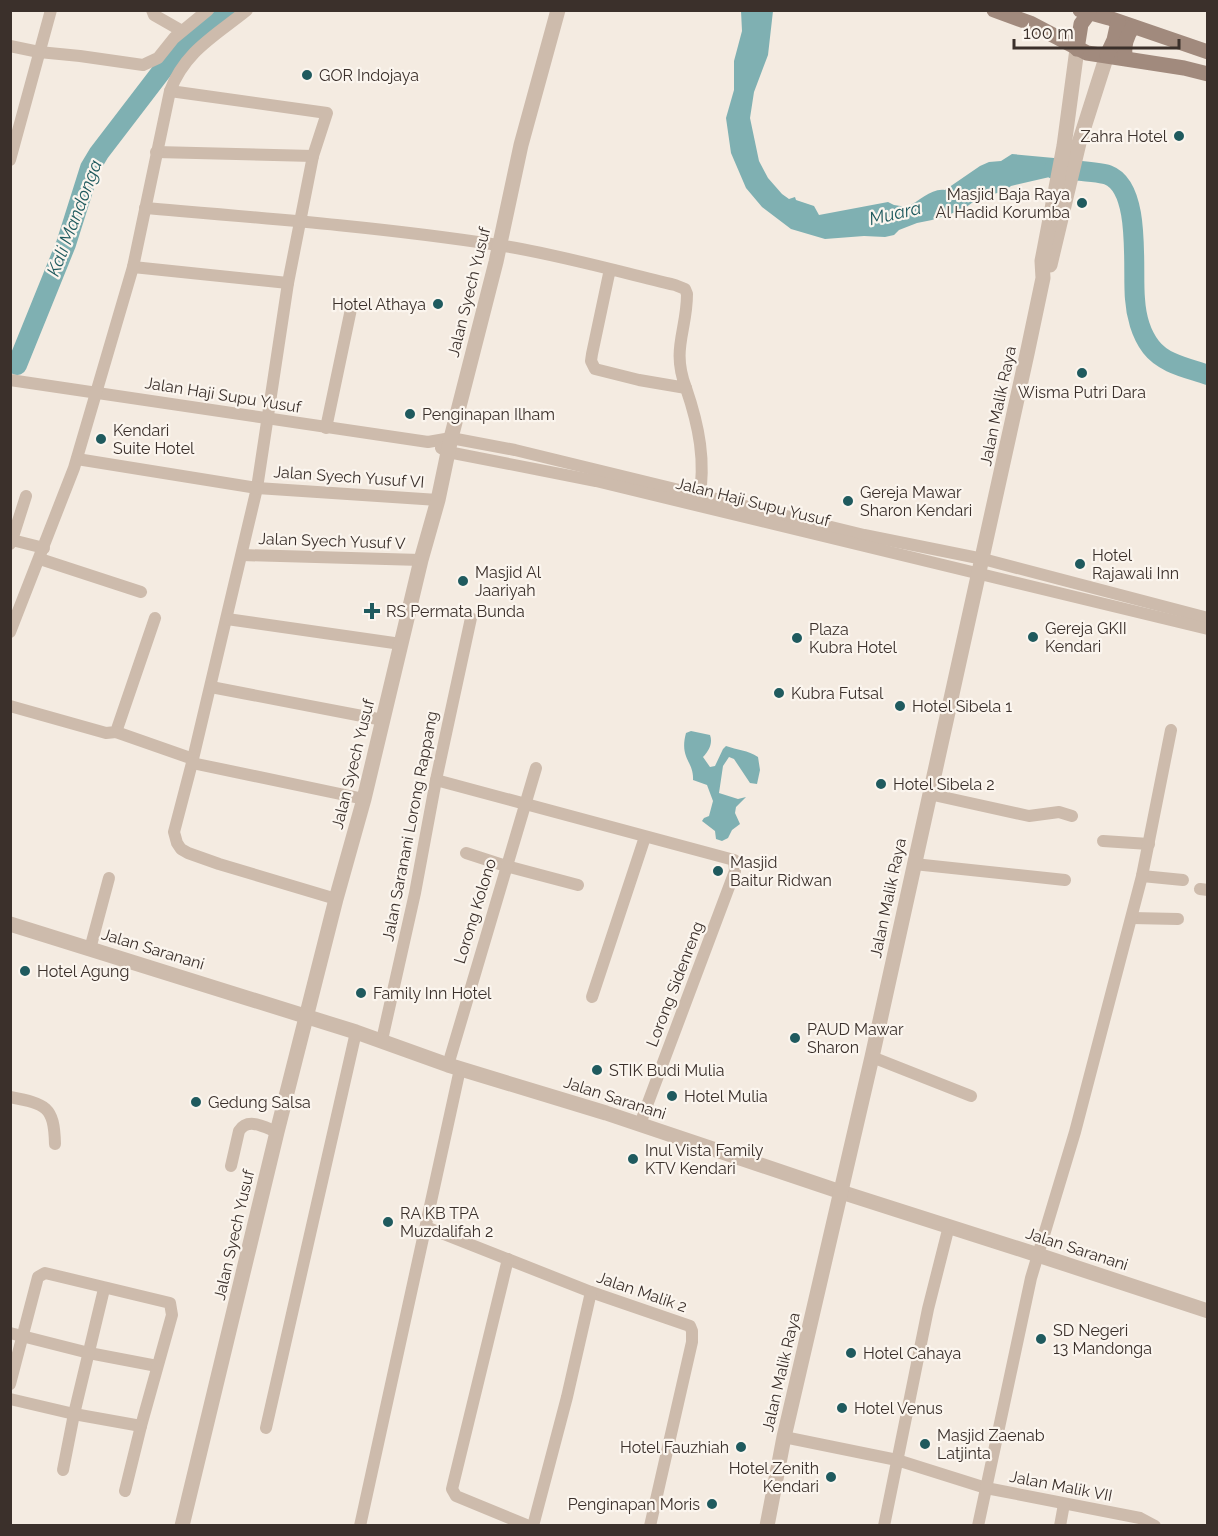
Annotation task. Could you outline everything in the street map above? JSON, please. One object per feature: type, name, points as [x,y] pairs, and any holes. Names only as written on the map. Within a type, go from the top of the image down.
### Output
[{"type":"main road","points":[[994,10],[1030,23],[1077,49],[1096,55],[1184,68],[1208,74]]},
{"type":"main road","points":[[1077,49],[1081,24],[1087,11],[1125,20],[1208,52]]},
{"type":"main road","points":[[1107,56],[1125,20]]},
{"type":"main road","points":[[1125,20],[1127,36],[1124,48],[1125,58]]},
{"type":"street","points":[[10,160],[15,129],[51,10]]},
{"type":"street","points":[[152,10],[154,15],[182,31]]},
{"type":"street","points":[[10,46],[39,52],[143,65],[158,58],[182,31],[208,10]]},
{"type":"street","points":[[10,633],[42,554],[76,459],[96,394],[133,267],[170,91],[185,61],[247,10]]},
{"type":"street","name":"Jalan Syech Yusuf","points":[[182,1526],[277,1132],[308,1017],[336,899],[364,799],[421,560],[438,500],[449,445],[499,245],[521,145],[558,10]]},
{"type":"street","points":[[1071,148],[1077,49]]},
{"type":"street","points":[[1071,148],[1107,56]]},
{"type":"street","points":[[170,91],[327,113],[313,156],[288,283],[257,488],[174,838],[181,849],[219,864],[336,899]]},
{"type":"street","name":"Jalan Malik Raya","points":[[767,1526],[784,1437],[980,575],[1043,278],[1042,261],[1071,148]]},
{"type":"street","points":[[156,152],[313,156]]},
{"type":"street","points":[[146,208],[301,221],[499,245],[675,285],[687,292],[678,356],[679,366],[696,416],[702,449],[703,473],[699,500]]},
{"type":"street","points":[[133,267],[288,283]]},
{"type":"street","points":[[610,269],[592,354],[591,361],[595,369],[686,388]]},
{"type":"street","points":[[326,428],[351,309]]},
{"type":"street","name":"Jalan Haji Supu Yusuf","points":[[10,380],[449,445],[596,481],[983,559],[1208,618]]},
{"type":"street","name":"Jalan Syech Yusuf VI","points":[[76,459],[257,488],[438,500]]},
{"type":"street","points":[[26,496],[11,542],[141,592]]},
{"type":"street","name":"Jalan Haji Supu Yusuf","points":[[699,500],[980,575],[1208,629]]},
{"type":"street","name":"Jalan Syech Yusuf V","points":[[242,555],[421,560]]},
{"type":"street","points":[[116,732],[155,618]]},
{"type":"street","name":"Jalan Saranani Lorong Rappang","points":[[381,1040],[415,893],[436,780],[471,618]]},
{"type":"street","points":[[227,619],[401,644]]},
{"type":"street","points":[[211,687],[383,720]]},
{"type":"street","points":[[10,706],[105,733],[116,732],[193,761],[364,799]]},
{"type":"street","points":[[978,1526],[1018,1330],[1038,1254],[1075,1132],[1132,918],[1171,730]]},
{"type":"street","name":"Lorong Kolono","points":[[360,1526],[426,1227],[454,1067],[506,866],[536,768]]},
{"type":"street","points":[[436,780],[645,837],[592,997]]},
{"type":"street","points":[[929,794],[1029,816],[1059,812],[1072,816]]},
{"type":"street","name":"Lorong Sidenreng","points":[[640,1124],[735,871],[734,860],[729,857],[645,837]]},
{"type":"street","points":[[1103,841],[1149,844]]},
{"type":"street","points":[[466,853],[578,885]]},
{"type":"street","points":[[914,864],[1065,880]]},
{"type":"street","points":[[1142,876],[1184,880]]},
{"type":"street","points":[[90,948],[109,878]]},
{"type":"street","points":[[1132,918],[1178,919]]},
{"type":"street","name":"Jalan Saranani","points":[[10,924],[381,1040],[454,1067],[640,1124],[1208,1311]]},
{"type":"street","points":[[266,1428],[356,1032]]},
{"type":"street","points":[[872,1057],[971,1096]]},
{"type":"street","points":[[10,1097],[32,1101],[52,1115],[55,1143]]},
{"type":"street","points":[[231,1166],[242,1126],[248,1123],[257,1124],[277,1132]]},
{"type":"street","points":[[884,1526],[928,1310],[949,1226]]},
{"type":"street","name":"Jalan Malik 2","points":[[426,1227],[591,1292],[690,1326],[692,1342],[650,1526]]},
{"type":"street","points":[[508,1259],[452,1489],[456,1496],[531,1526],[564,1407],[591,1292]]},
{"type":"street","points":[[10,1384],[40,1274],[45,1273],[170,1303],[172,1315],[125,1491]]},
{"type":"street","points":[[63,1470],[104,1288]]},
{"type":"street","points":[[10,1333],[89,1353],[157,1366]]},
{"type":"street","points":[[10,1399],[141,1426]]},
{"type":"street","name":"Jalan Malik VII","points":[[784,1437],[897,1460],[986,1488],[1155,1526]]},
{"type":"street","points":[[1060,1526],[1064,1504]]},
{"type":"water","name":"Muara","points":[[741,11],[773,11],[768,55],[754,92],[750,118],[759,161],[768,178],[782,194],[789,199],[795,197],[796,200],[814,206],[819,215],[888,202],[907,207],[930,193],[945,190],[980,166],[989,162],[1001,161],[1012,154],[1054,158],[1054,176],[1011,186],[1006,190],[976,200],[962,210],[917,223],[885,237],[825,239],[791,229],[762,207],[746,188],[731,153],[726,118],[734,90],[734,61],[742,31]]},
{"type":"water","points":[[691,731],[710,735],[710,747],[703,757],[710,767],[715,766],[726,746],[758,757],[760,770],[757,784],[750,783],[734,759],[729,757],[723,766],[719,793],[738,799],[746,797],[736,807],[735,813],[740,824],[732,830],[728,838],[722,841],[716,839],[715,831],[702,821],[709,816],[713,801],[707,785],[693,780],[684,749],[686,733]]},
{"type":"waterway","name":"Kali Mandonga","points":[[17,365],[66,244],[90,168],[99,153],[174,55],[233,10]]},
{"type":"waterway","name":"Muara","points":[[1054,169],[1108,175],[1119,183],[1131,212],[1134,286],[1144,336],[1156,353],[1163,358],[1208,375]]},
{"type":"place","name":"GOR Indojaya","points":[[307,75]]},
{"type":"place","name":"Zahra Hotel","points":[[1179,136]]},
{"type":"place","name":"Masjid Baja Raya Al Hadid Korumba","points":[[1082,203]]},
{"type":"place","name":"Hotel Athaya","points":[[438,304]]},
{"type":"place","name":"Wisma Putri Dara","points":[[1082,373]]},
{"type":"place","name":"Penginapan Ilham","points":[[410,414]]},
{"type":"place","name":"Kendari Suite Hotel","points":[[101,439]]},
{"type":"place","name":"Gereja Mawar Sharon Kendari","points":[[848,501]]},
{"type":"place","name":"Hotel Rajawali Inn","points":[[1080,564]]},
{"type":"place","name":"Masjid Al Jaariyah","points":[[463,581]]},
{"type":"place","name":"RS Permata Bunda","points":[[372,611]]},
{"type":"place","name":"Gereja GKII Kendari","points":[[1033,637]]},
{"type":"place","name":"Plaza Kubra Hotel","points":[[797,638]]},
{"type":"place","name":"Kubra Futsal","points":[[779,693]]},
{"type":"place","name":"Hotel Sibela 1","points":[[900,706]]},
{"type":"place","name":"Hotel Sibela 2","points":[[881,784]]},
{"type":"place","name":"Masjid Baitur Ridwan","points":[[718,871]]},
{"type":"place","name":"Hotel Agung","points":[[25,971]]},
{"type":"place","name":"Family Inn Hotel","points":[[361,993]]},
{"type":"place","name":"PAUD Mawar Sharon","points":[[795,1038]]},
{"type":"place","name":"STIK Budi Mulia","points":[[597,1070]]},
{"type":"place","name":"Hotel Mulia","points":[[672,1096]]},
{"type":"place","name":"Gedung Salsa","points":[[196,1102]]},
{"type":"place","name":"Inul Vista Family KTV Kendari","points":[[633,1159]]},
{"type":"place","name":"RA KB TPA Muzdalifah 2","points":[[388,1222]]},
{"type":"place","name":"SD Negeri 13 Mandonga","points":[[1041,1339]]},
{"type":"place","name":"Hotel Cahaya","points":[[851,1353]]},
{"type":"place","name":"Hotel Venus","points":[[842,1408]]},
{"type":"place","name":"Masjid Zaenab Latjinta","points":[[925,1444]]},
{"type":"place","name":"Hotel Fauzhiah","points":[[741,1447]]},
{"type":"place","name":"Hotel Zenith Kendari","points":[[831,1477]]},
{"type":"place","name":"Penginapan Moris","points":[[712,1504]]}]
